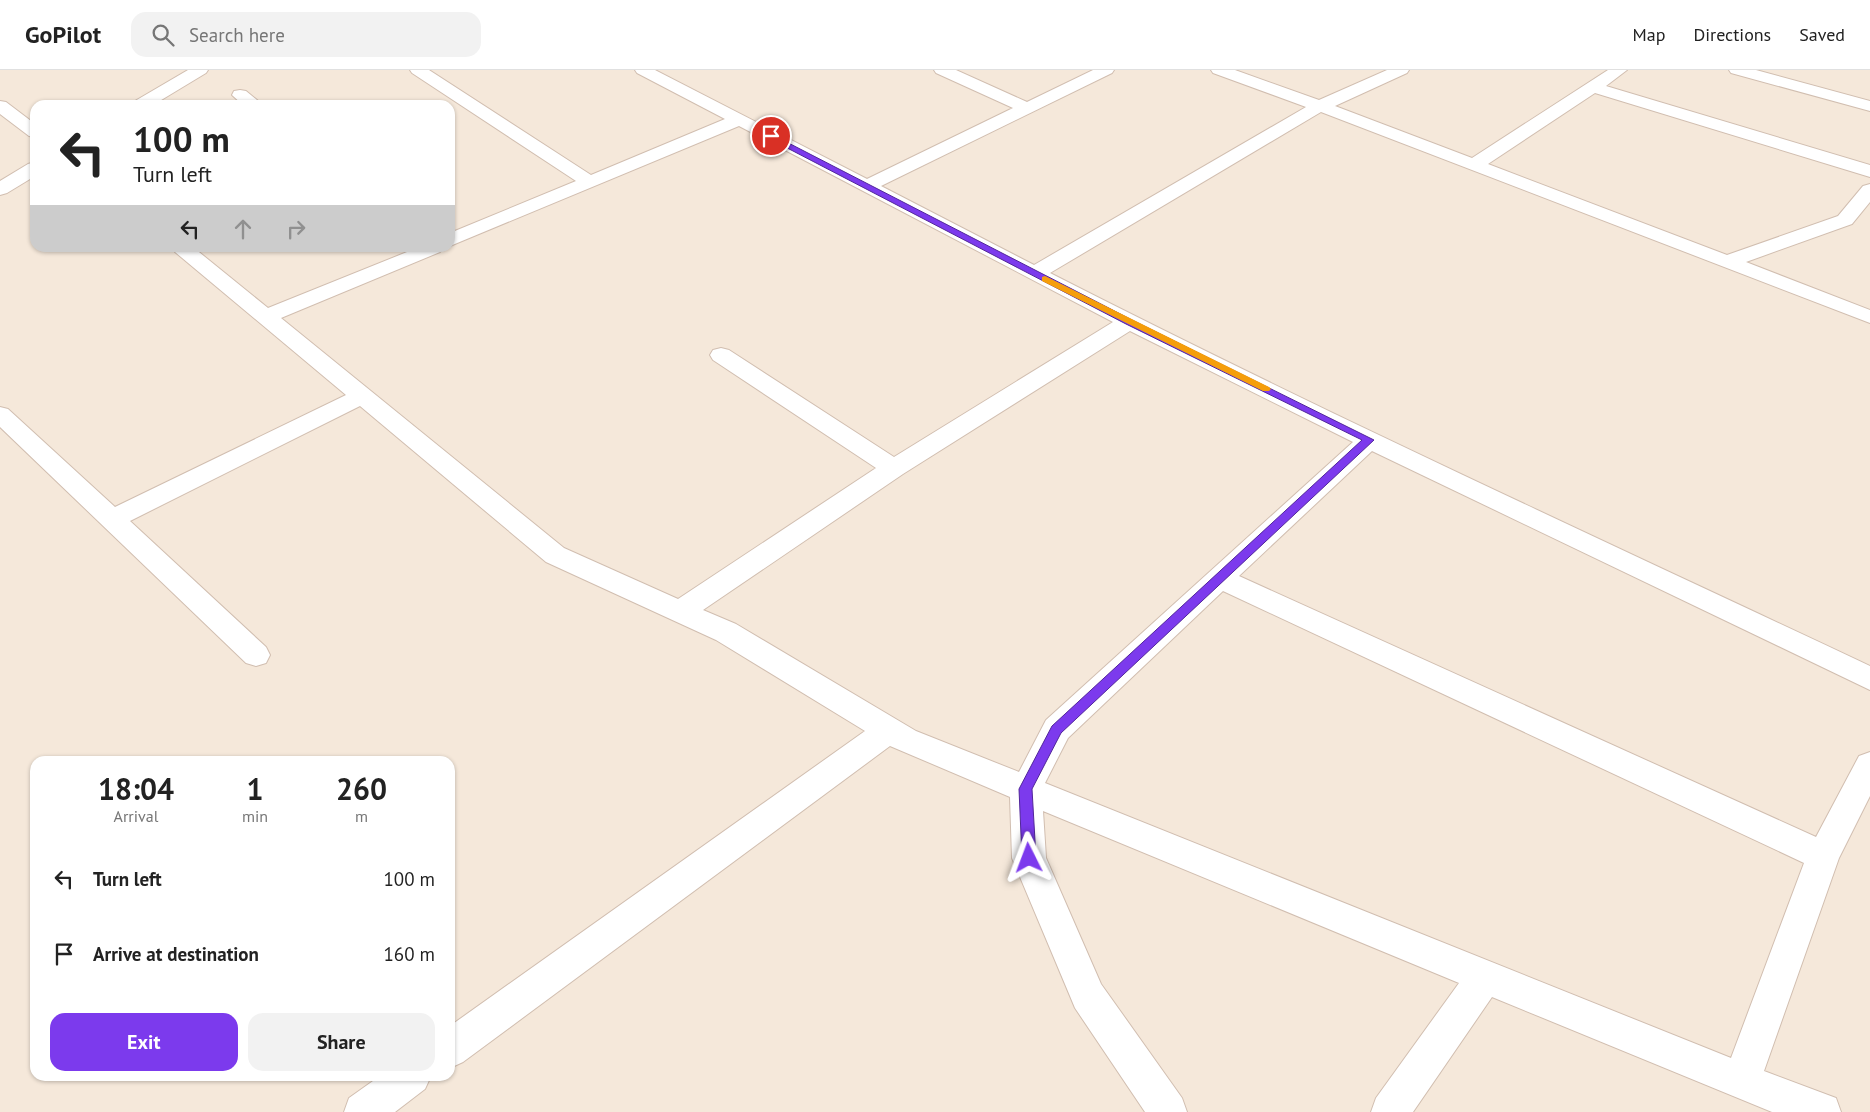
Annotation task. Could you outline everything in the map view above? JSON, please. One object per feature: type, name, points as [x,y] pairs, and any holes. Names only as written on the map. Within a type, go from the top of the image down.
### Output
[{"type":"street","points":[[149,100],[200,70]]},
{"type":"street","points":[[418,70],[590,182]]},
{"type":"street","points":[[643,70],[1129,322],[1368,440],[1870,679]]},
{"type":"street","points":[[942,70],[1027,108]]},
{"type":"street","points":[[866,186],[1106,70]]},
{"type":"street","points":[[1219,70],[1320,106],[1870,317]]},
{"type":"street","points":[[1035,273],[1320,106],[1401,70]]},
{"type":"street","points":[[1474,165],[1619,70]]},
{"type":"street","points":[[1737,70],[1870,106]]},
{"type":"street","points":[[1593,87],[1870,171]]},
{"type":"street","points":[[0,106],[23,130]]},
{"type":"street","points":[[455,238],[739,120]]},
{"type":"street","points":[[0,189],[30,171]]},
{"type":"street","points":[[1726,262],[1845,220],[1870,190]]},
{"type":"street","points":[[187,252],[556,555],[726,632],[905,740],[1484,977],[1822,1112]]},
{"type":"street","points":[[265,317],[423,252]]},
{"type":"street","points":[[681,611],[894,468],[1129,322]]},
{"type":"street","points":[[722,355],[894,468]]},
{"type":"street","points":[[112,519],[362,396]]},
{"type":"street","points":[[0,414],[256,655]]},
{"type":"street","points":[[1168,1112],[1088,996],[1029,858],[1026,789],[1057,729],[1368,440]]},
{"type":"street","points":[[1219,578],[1823,856]]},
{"type":"street","points":[[455,1045],[889,730]]},
{"type":"street","points":[[1741,1081],[1823,856],[1870,765]]},
{"type":"street","points":[[1390,1112],[1484,977]]},
{"type":"street","points":[[363,1112],[405,1081]]},
{"type":"shaded area","points":[[0,70],[1870,70],[1870,1112],[0,1112]]},
{"type":"slow traffic","points":[[1045,279],[1266,389]]},
{"type":"route","points":[[771,136],[1129,322],[1368,440],[1057,729],[1026,789],[1029,858]]}]
